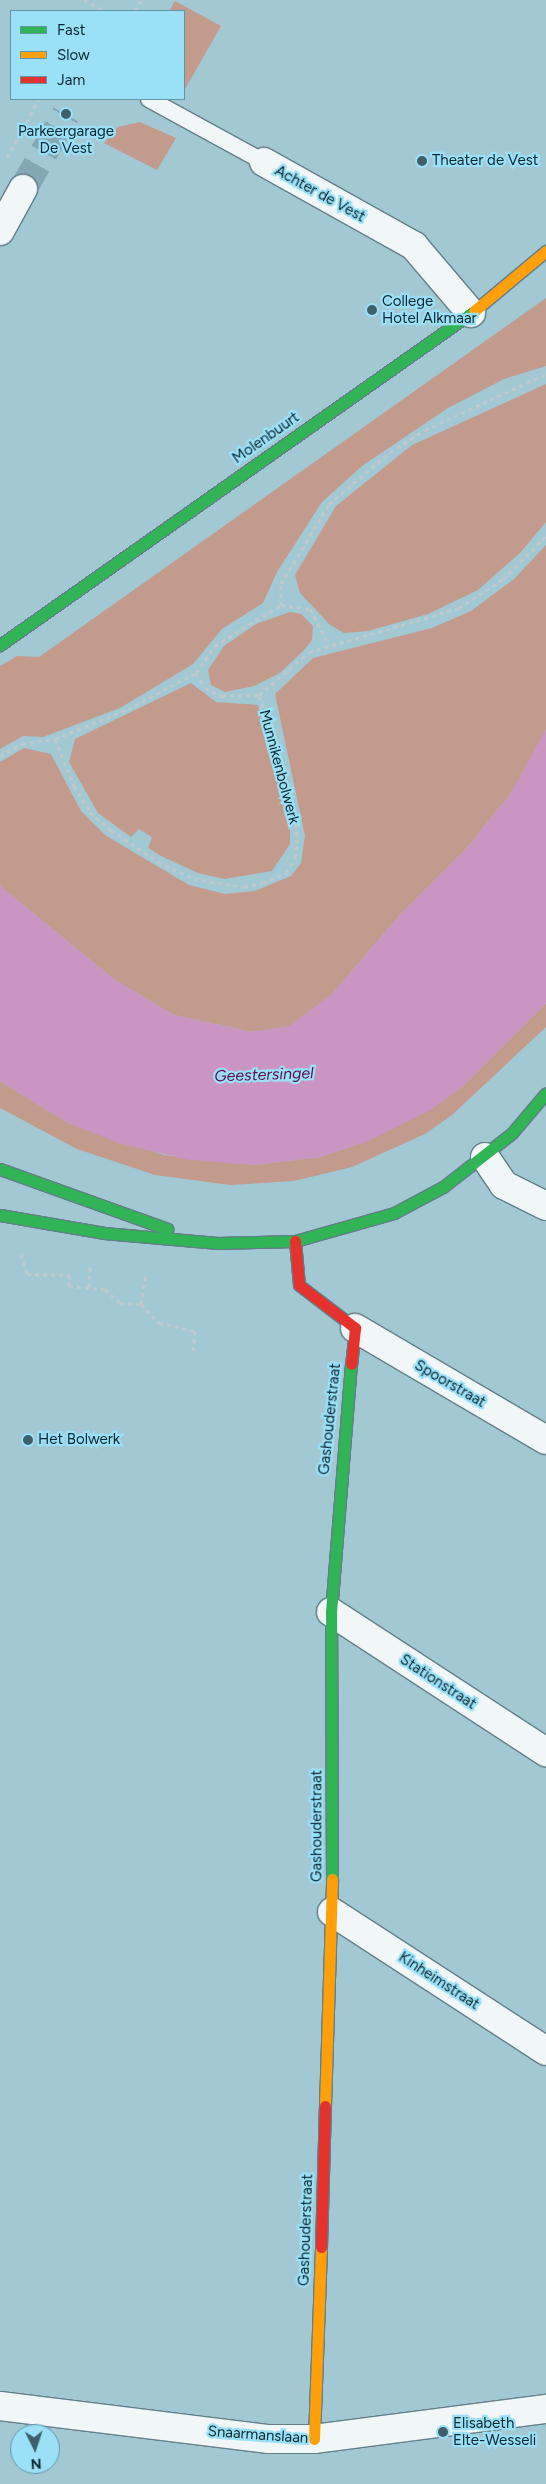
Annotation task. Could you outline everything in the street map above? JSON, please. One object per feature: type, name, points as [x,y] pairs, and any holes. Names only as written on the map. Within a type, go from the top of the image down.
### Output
[{"type":"street","name":"Achter de Vest","points":[[264,162],[414,246],[471,313]]},
{"type":"street","points":[[0,231],[23,189]]},
{"type":"street","name":"Molenbuurt","points":[[0,644],[471,313],[546,251]]},
{"type":"street","points":[[0,1215],[104,1233],[200,1240],[295,1241],[394,1213],[485,1157],[546,1093]]},
{"type":"street","points":[[485,1157],[504,1185],[546,1206]]},
{"type":"street","points":[[0,1169],[200,1240]]},
{"type":"street","points":[[295,1241],[298,1285],[354,1328]]},
{"type":"street","name":"Spoorstraat","points":[[354,1328],[546,1440]]},
{"type":"street","name":"Gashouderstraat","points":[[314,2439],[332,1912],[331,1612],[336,1509],[354,1328]]},
{"type":"street","name":"Stationstraat","points":[[331,1612],[546,1752]]},
{"type":"street","name":"Kinheimstraat","points":[[332,1912],[546,2051]]},
{"type":"street","name":"Snaarmanslaan","points":[[0,2406],[269,2438],[314,2439],[546,2409]]},
{"type":"lane","name":"Achter de Vest","points":[[151,100],[264,162]]},
{"type":"path","points":[[84,0],[103,10]]},
{"type":"path","points":[[4,163],[38,100]]},
{"type":"path","points":[[281,605],[281,584],[329,504],[390,452],[425,430],[546,374]]},
{"type":"path","name":"Munnikenbolwerk","points":[[55,739],[74,786],[90,812],[111,830],[158,862],[194,879],[236,887],[263,883],[286,872],[295,858],[297,843],[296,823],[259,695],[309,652],[459,608],[503,579],[546,536]]},
{"type":"path","points":[[0,756],[22,744],[55,739],[128,709],[196,673],[214,646],[281,605],[310,609],[329,645]]},
{"type":"path","points":[[196,673],[205,688],[222,696],[259,695]]},
{"type":"path","points":[[20,1248],[27,1274],[68,1275],[69,1286],[105,1289],[120,1303],[141,1304],[159,1323],[194,1331],[193,1354]]},
{"type":"path","points":[[89,1287],[90,1272]]},
{"type":"path","points":[[141,1304],[146,1288]]},
{"type":"shaded area","points":[[175,1],[221,26],[185,89],[185,10],[170,10]]},
{"type":"shaded area","points":[[140,122],[176,138],[157,170],[104,143],[118,127]]},
{"type":"shaded area","points":[[546,298],[546,366],[504,379],[448,408],[362,466],[322,502],[277,572],[263,603],[222,629],[193,664],[120,708],[43,737],[23,736],[0,749],[0,666],[17,656],[39,657]]},
{"type":"shaded area","points":[[546,384],[546,522],[520,553],[478,590],[428,614],[368,631],[344,633],[330,625],[300,593],[295,575],[336,506],[412,445]]},
{"type":"shaded area","points":[[546,545],[546,729],[539,746],[511,793],[466,849],[399,916],[332,994],[290,1026],[252,1032],[174,1015],[115,980],[0,886],[0,762],[24,748],[51,754],[81,811],[105,835],[189,885],[225,894],[255,891],[291,876],[301,863],[305,836],[275,694],[313,658],[432,628],[471,611],[514,579]]},
{"type":"shaded area","points":[[290,612],[301,614],[313,626],[312,640],[280,673],[254,686],[225,692],[211,685],[208,670],[224,646],[256,624]]},
{"type":"shaded area","points":[[191,683],[216,702],[258,705],[290,825],[290,844],[272,871],[224,879],[198,873],[161,856],[148,848],[152,837],[139,829],[131,837],[98,813],[69,762],[75,739]]},
{"type":"shaded area","points":[[546,1003],[546,1027],[452,1115],[425,1134],[352,1167],[294,1181],[230,1185],[155,1175],[77,1149],[0,1108],[0,1081],[68,1123],[164,1155],[254,1165],[320,1157],[365,1142],[431,1109],[462,1087]]},
{"type":"water","name":"Geestersingel","points":[[546,729],[546,1003],[462,1087],[432,1109],[366,1142],[320,1157],[255,1165],[190,1160],[121,1144],[68,1123],[0,1081],[0,886],[115,980],[174,1015],[252,1032],[289,1026],[332,994],[399,916],[466,849],[511,793]]},
{"type":"tunnel","points":[[23,189],[66,114]]},
{"type":"traffic: fast","points":[[0,645],[474,311]]},
{"type":"traffic: fast","points":[[0,1215],[104,1233],[218,1243],[295,1241],[394,1213],[443,1187],[512,1133],[546,1093]]},
{"type":"traffic: fast","points":[[0,1169],[168,1229]]},
{"type":"traffic: fast","points":[[332,1879],[331,1612],[351,1364]]},
{"type":"traffic: slow","points":[[474,311],[546,251]]},
{"type":"traffic: slow","points":[[325,2106],[332,1879]]},
{"type":"traffic: slow","points":[[314,2439],[321,2247]]},
{"type":"traffic: jam","points":[[295,1241],[299,1285],[355,1328],[351,1364]]},
{"type":"traffic: jam","points":[[321,2247],[325,2106]]},
{"type":"place","name":"Parkeergarage De Vest","points":[[66,114]]},
{"type":"place","name":"Theater de Vest","points":[[422,161]]},
{"type":"place","name":"College Hotel Alkmaar","points":[[372,310]]},
{"type":"place","name":"Het Bolwerk","points":[[28,1440]]},
{"type":"place","name":"Elisabeth Elte-Wesseli","points":[[443,2432]]}]
